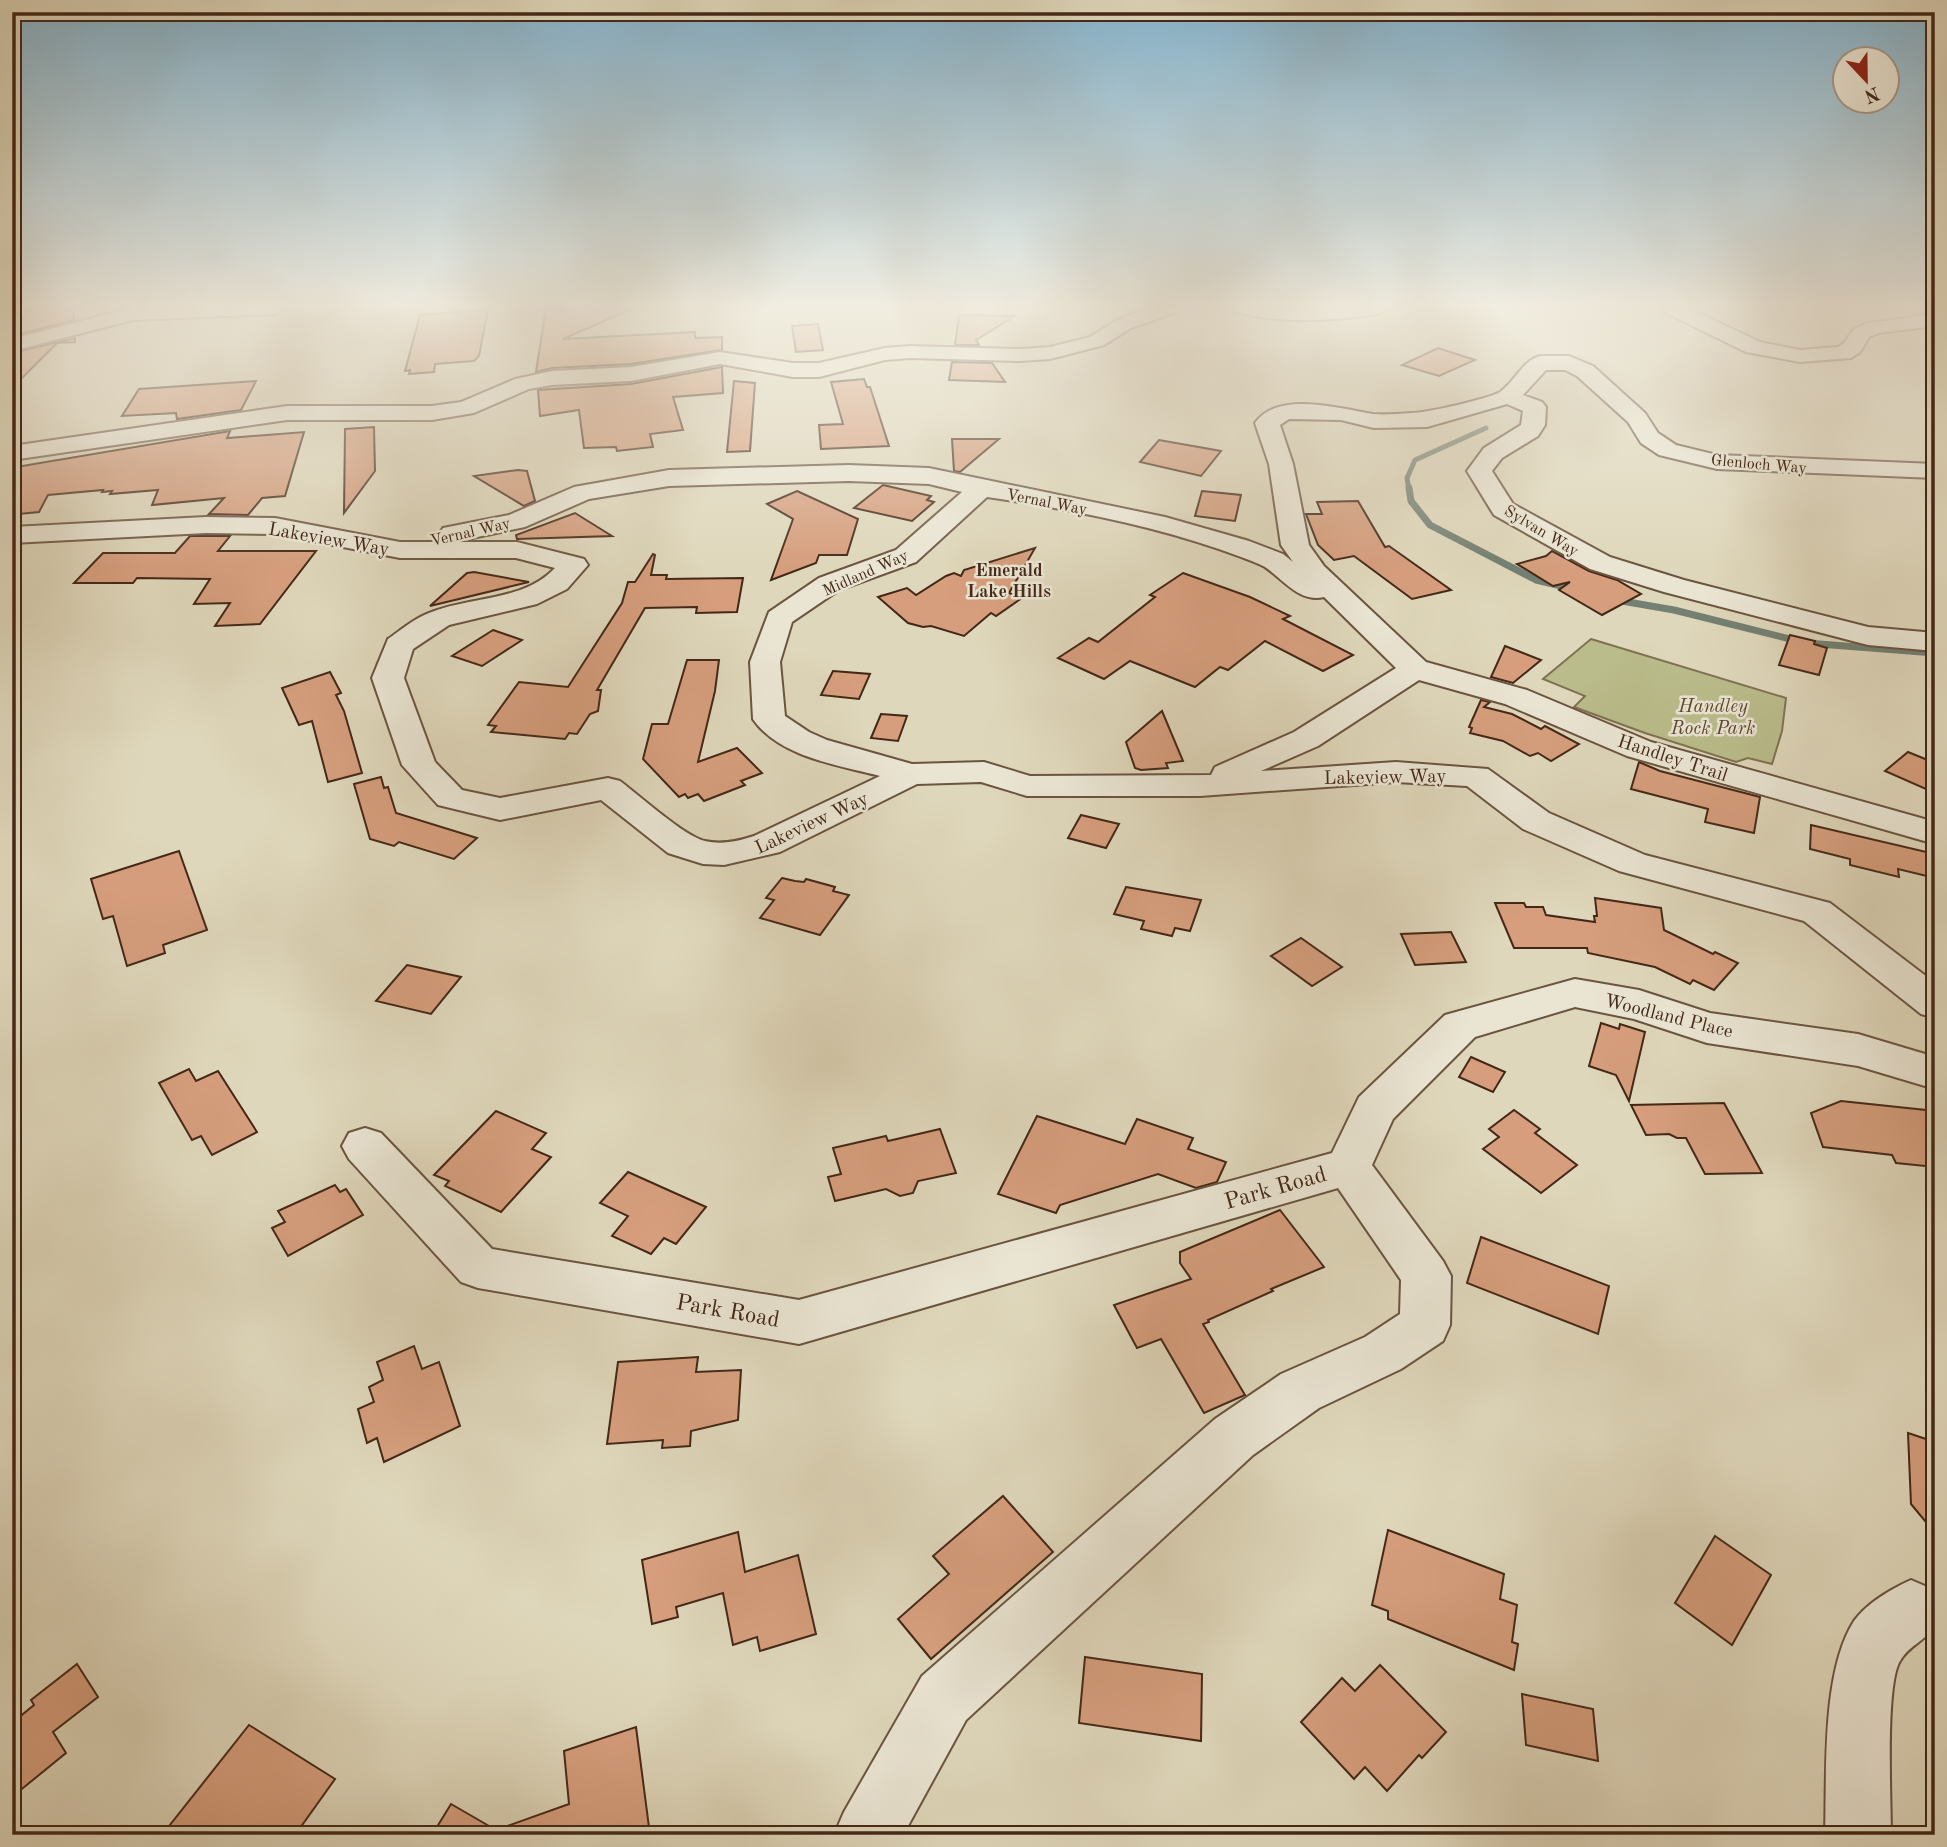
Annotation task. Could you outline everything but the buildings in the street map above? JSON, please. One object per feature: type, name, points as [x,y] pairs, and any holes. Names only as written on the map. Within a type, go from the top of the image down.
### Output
[{"type":"street","points":[[12,453],[287,413],[432,413],[466,408],[499,394]]},
{"type":"street","name":"Glenloch Way","points":[[1611,394],[1637,418],[1649,438],[1668,450],[1717,462],[1935,471]]},
{"type":"street","points":[[1380,633],[1314,572],[1295,545],[1281,464],[1267,423],[1284,412],[1341,414],[1374,421],[1427,420],[1508,397]]},
{"type":"street","name":"Sylvan Way","points":[[1508,397],[1534,407],[1536,417],[1530,433],[1493,453],[1479,471],[1503,509],[1600,563],[1612,567],[1868,636],[1935,642]]},
{"type":"street","name":"Vernal Way","points":[[400,550],[437,538],[516,521],[583,492],[669,478],[849,473],[929,476],[981,489],[1025,495],[1156,523],[1239,547],[1273,560],[1351,622],[1380,633],[1415,669]]},
{"type":"street","name":"Midland Way","points":[[911,774],[803,742],[776,726],[769,719],[765,662],[779,618],[829,584],[906,556],[981,489]]},
{"type":"street","name":"Lakeview Way","points":[[12,535],[206,525],[275,526],[400,550],[517,550],[574,565],[557,583],[527,598],[439,619],[400,645],[388,678],[419,765],[450,798],[500,809],[608,788],[681,845],[727,855],[746,852],[790,834],[911,774],[984,772],[1027,786],[1200,786],[1396,772],[1476,776],[1536,821],[1632,863],[1817,912],[1935,1004]]},
{"type":"street","points":[[1200,786],[1306,739],[1415,669]]},
{"type":"street","name":"Handley Trail","points":[[1415,669],[1516,697],[1639,749],[1935,834]]},
{"type":"street","name":"Woodland Place","points":[[1348,1167],[1375,1109],[1460,1026],[1575,993],[1639,1004],[1707,1028],[1858,1050],[1935,1073]]},
{"type":"street","name":"Park Road","points":[[365,1146],[478,1267],[799,1322],[1348,1167],[1426,1276],[1425,1325],[1383,1353],[1300,1391],[1234,1437],[944,1698],[867,1835]]},
{"type":"street","points":[[1858,1835],[1861,1685],[1876,1642],[1911,1610]]},
{"type":"green space","name":"Handley Rock Park","points":[[1591,639],[1786,698],[1782,731],[1772,764],[1748,758],[1736,762],[1574,707],[1585,696],[1543,679]]},
{"type":"waterway","points":[[1409,490],[1407,478],[1415,460],[1486,428]]},
{"type":"waterway","points":[[1409,488],[1411,501],[1430,525],[1536,580],[1574,589]]},
{"type":"waterway","points":[[1616,600],[1674,610],[1806,643],[1935,653]]},
{"type":"district","name":"Emerald Lake Hills","points":[[1009,580]]}]
